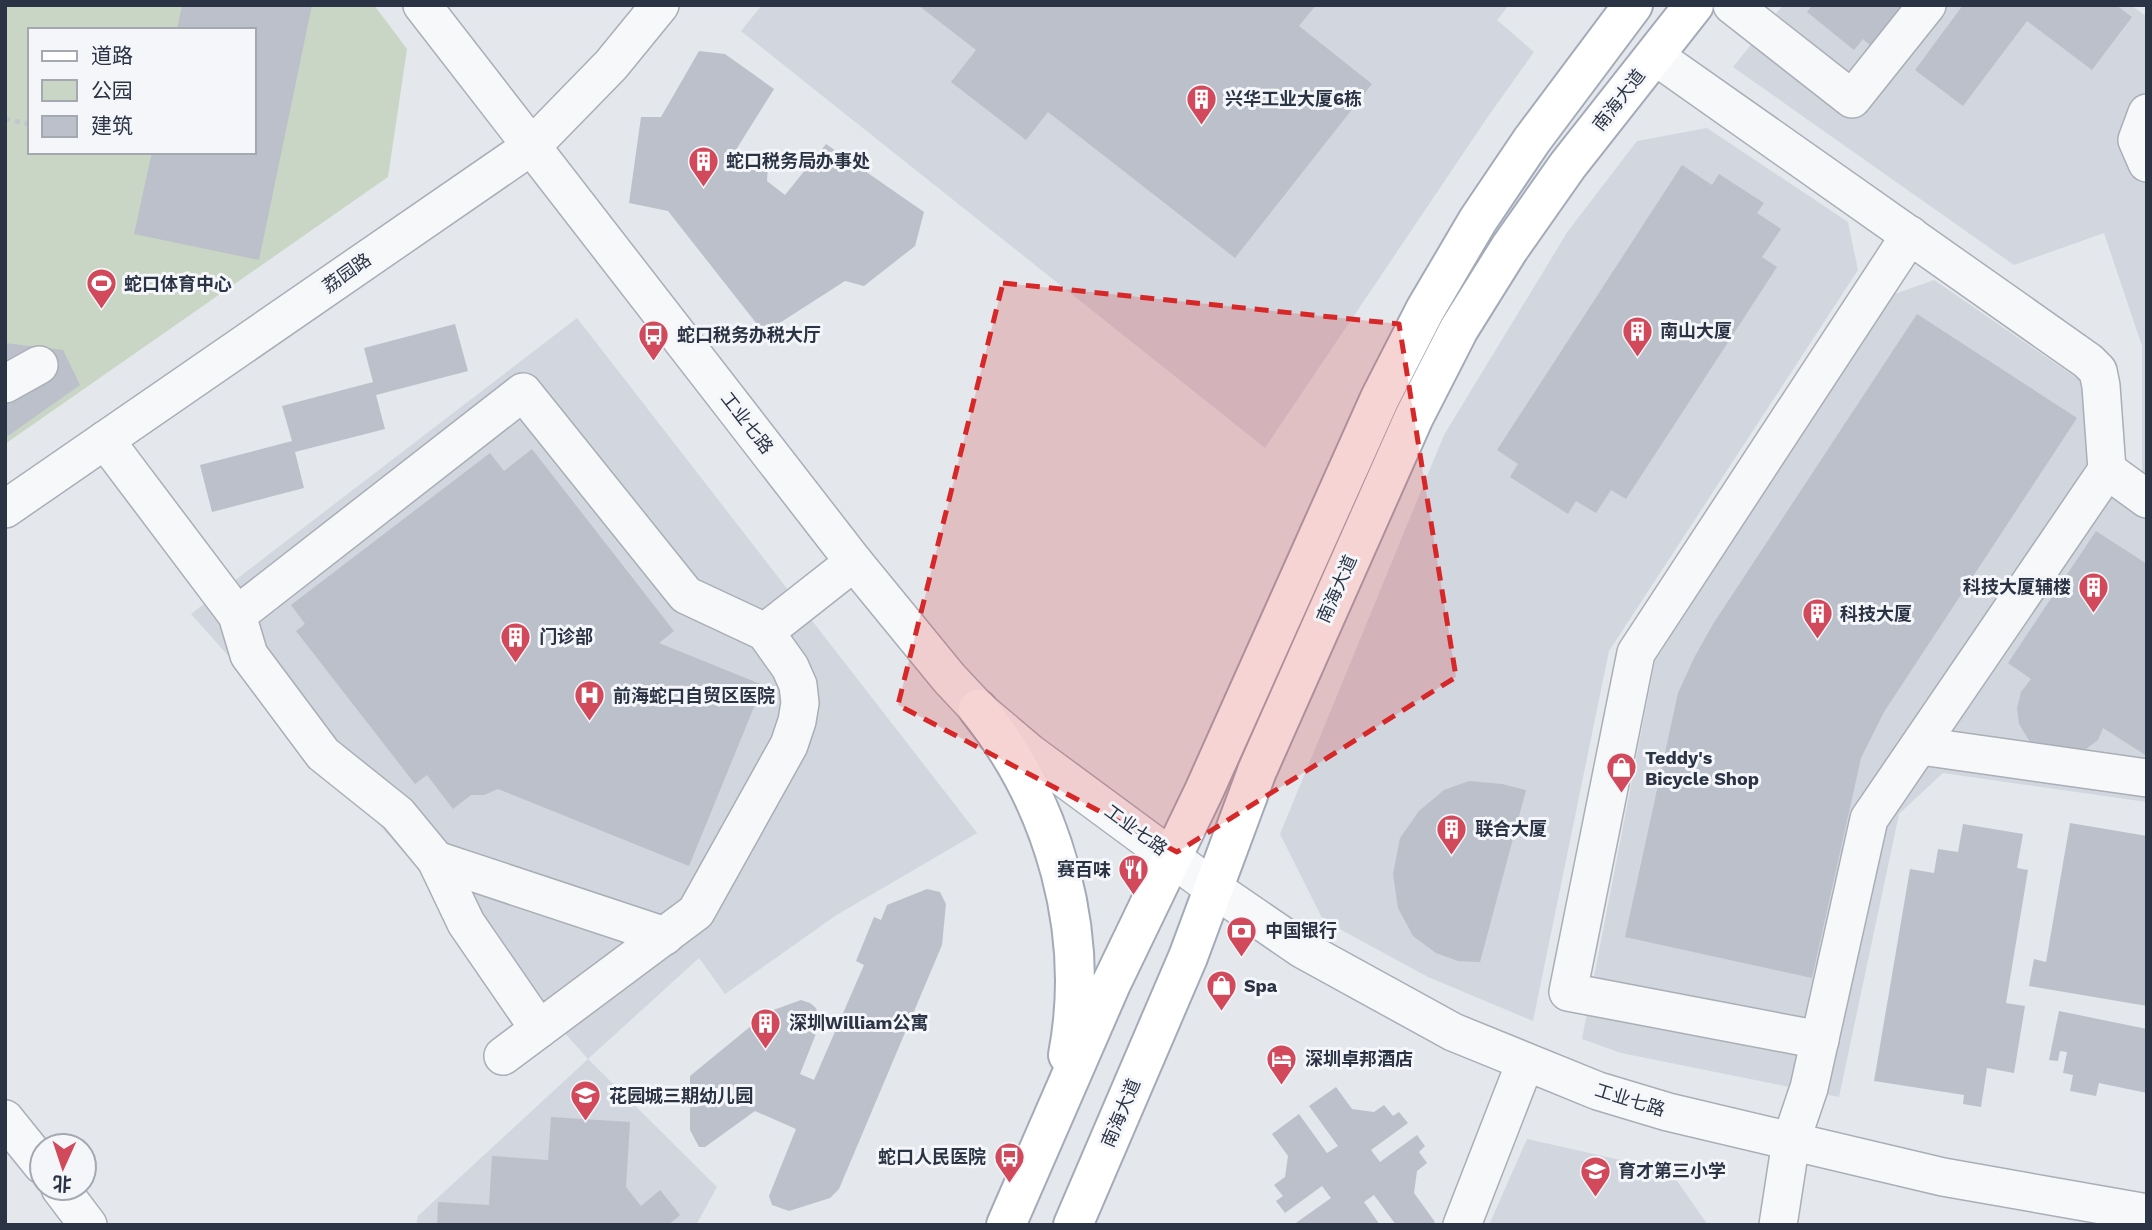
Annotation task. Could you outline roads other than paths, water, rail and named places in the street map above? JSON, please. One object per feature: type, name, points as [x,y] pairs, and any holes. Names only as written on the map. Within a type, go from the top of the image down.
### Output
[{"type":"main road","points":[[1006,1225],[1380,398],[1425,310],[1478,220],[1532,140],[1633,5]]},
{"type":"main road","name":"南海大道","points":[[1073,1225],[1188,957],[1257,771],[1414,417],[1459,329],[1509,249],[1568,165],[1694,5]]},
{"type":"main road","points":[[978,709],[1017,765],[1044,820],[1063,877],[1072,943],[1073,1025],[1058,1106]]},
{"type":"street","name":"工业七路","points":[[422,5],[926,652],[978,709],[1030,753],[1213,888],[1302,949],[1379,993],[1453,1032],[1598,1091],[1668,1112],[1943,1177],[2147,1213]]},
{"type":"street","name":"荔园路","points":[[5,509],[533,145],[611,65],[660,5]]},
{"type":"street","points":[[1732,5],[1852,99],[1927,5]]},
{"type":"street","points":[[1655,56],[2088,361],[2098,372],[2101,386],[2107,470],[1869,819],[1809,1088],[1791,1141],[1777,1225]]},
{"type":"street","points":[[2147,113],[2137,140],[2147,163]]},
{"type":"street","points":[[1820,1040],[1568,992],[1636,653],[1910,235]]},
{"type":"street","points":[[5,384],[39,365]]},
{"type":"street","points":[[237,615],[523,392],[686,594],[765,632],[790,667],[798,685],[800,703],[789,745],[696,912],[503,1056]]},
{"type":"street","points":[[105,440],[237,615],[249,655],[323,754],[398,814],[436,860],[466,923],[539,1029]]},
{"type":"street","points":[[2107,470],[2147,499]]},
{"type":"street","points":[[765,632],[854,562]]},
{"type":"street","points":[[1921,746],[2147,778]]},
{"type":"street","points":[[436,860],[666,936]]},
{"type":"street","points":[[1462,1225],[1525,1063]]},
{"type":"street","points":[[5,1119],[28,1148]]},
{"type":"street","points":[[71,1202],[89,1225]]},
{"type":"place","name":"兴华工业大厦6栋","points":[[1202,126]]},
{"type":"place","name":"蛇口税务局办事处","points":[[703,188]]},
{"type":"place","name":"蛇口体育中心","points":[[101,311]]},
{"type":"place","name":"南山大厦","points":[[1637,358]]},
{"type":"place","name":"蛇口税务办税大厅","points":[[654,362]]},
{"type":"place","name":"科技大厦辅楼","points":[[2094,614]]},
{"type":"place","name":"科技大厦","points":[[1817,641]]},
{"type":"place","name":"门诊部","points":[[516,664]]},
{"type":"place","name":"前海蛇口自贸区医院","points":[[590,723]]},
{"type":"place","name":"Teddy's Bicycle Shop","points":[[1622,795]]},
{"type":"place","name":"联合大厦","points":[[1452,856]]},
{"type":"place","name":"赛百味","points":[[1134,897]]},
{"type":"place","name":"中国银行","points":[[1242,958]]},
{"type":"place","name":"Spa","points":[[1221,1013]]},
{"type":"place","name":"深圳William公寓","points":[[766,1050]]},
{"type":"place","name":"深圳卓邦酒店","points":[[1282,1086]]},
{"type":"place","name":"花园城三期幼儿园","points":[[586,1123]]},
{"type":"place","name":"蛇口人民医院","points":[[1009,1184]]},
{"type":"place","name":"育才第三小学","points":[[1595,1198]]}]
